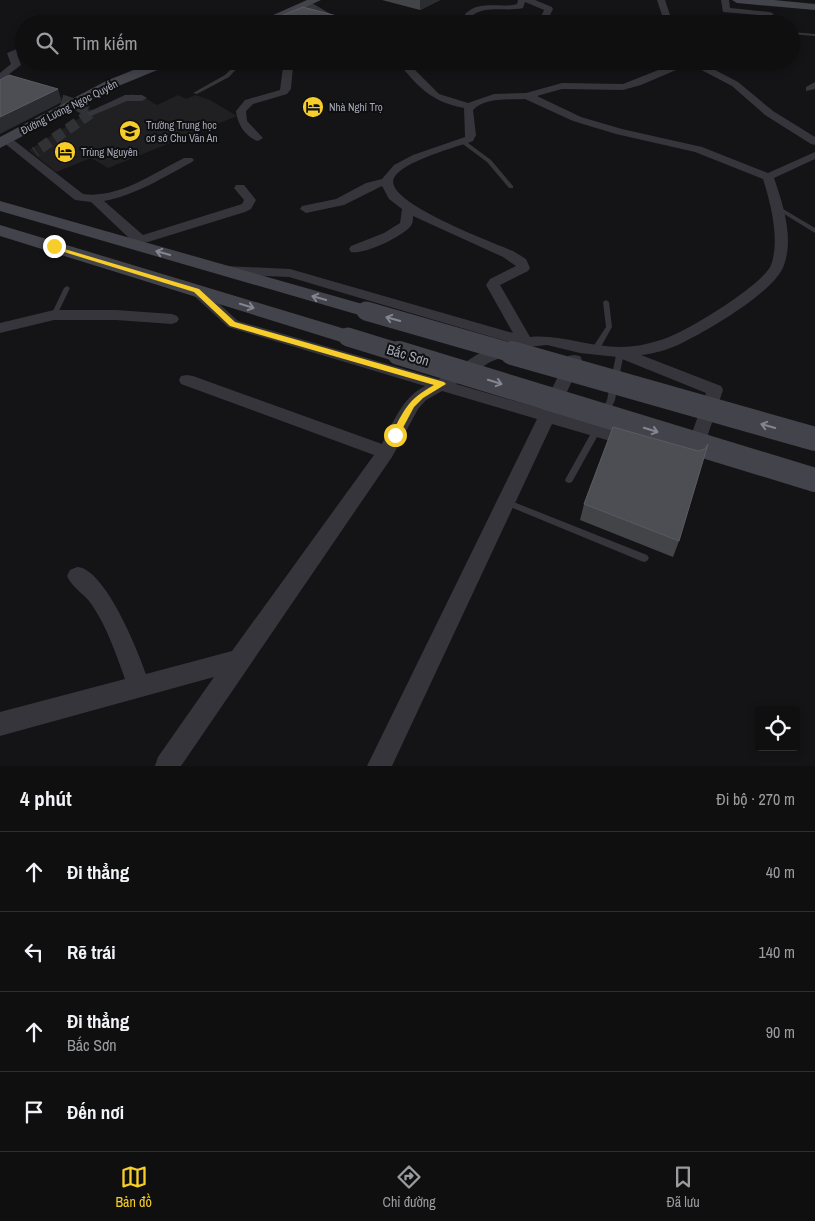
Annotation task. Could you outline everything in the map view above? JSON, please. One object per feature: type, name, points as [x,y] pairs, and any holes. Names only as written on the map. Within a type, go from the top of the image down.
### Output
[{"type":"main road","points":[[737,0],[812,4]]},
{"type":"main road","points":[[280,15],[311,2]]},
{"type":"main road","name":"Đường Lương Ngọc Quyến","points":[[3,142],[111,84],[146,70]]},
{"type":"main road","points":[[0,206],[815,439]]},
{"type":"main road","name":"Bắc Sơn","points":[[0,230],[815,480]]},
{"type":"street","points":[[469,15],[480,7],[514,8],[520,6],[522,0]]},
{"type":"street","points":[[528,0],[547,7],[549,9],[548,15]]},
{"type":"street","points":[[661,0],[666,15]]},
{"type":"street","points":[[725,0],[726,10],[770,14]]},
{"type":"street","points":[[311,2],[330,15]]},
{"type":"street","points":[[0,78],[15,66]]},
{"type":"street","points":[[258,138],[242,122],[241,111],[249,102],[284,92],[286,89],[284,70]]},
{"type":"street","points":[[409,70],[425,89],[439,100],[469,106],[494,97],[526,96],[562,86],[623,87],[669,70]]},
{"type":"street","points":[[708,70],[735,84],[770,113],[815,142]]},
{"type":"street","points":[[526,96],[576,119],[620,132],[698,149],[768,177],[815,155]]},
{"type":"street","points":[[91,113],[125,98],[142,98]]},
{"type":"street","points":[[469,106],[470,137],[462,142],[409,161],[390,175],[387,181],[388,187],[393,195],[408,207],[508,254],[521,262],[523,268],[495,282],[493,285],[524,342]]},
{"type":"street","points":[[3,142],[24,151],[78,197],[94,200],[152,179],[188,160]]},
{"type":"street","points":[[167,766],[239,660],[386,452],[411,405],[420,396],[484,358],[524,342],[547,340],[588,349],[620,352],[661,346],[676,340],[736,305],[762,286],[777,267],[782,252],[778,208],[768,177]]},
{"type":"street","points":[[306,209],[340,202],[370,186],[387,181]]},
{"type":"street","points":[[94,200],[135,236],[143,239],[247,206],[250,200],[240,188]]},
{"type":"street","points":[[356,249],[402,228],[406,224],[408,207]]},
{"type":"street","points":[[222,270],[290,273],[524,342]]},
{"type":"street","points":[[196,290],[232,324],[442,384],[648,446]]},
{"type":"street","points":[[0,328],[54,315],[116,315],[172,319]]},
{"type":"street","points":[[379,766],[547,417],[588,349]]},
{"type":"street","points":[[620,352],[715,390],[692,459],[675,454]]},
{"type":"street","points":[[187,380],[386,452]]},
{"type":"street","points":[[77,576],[93,589],[101,600],[125,647],[139,687]]},
{"type":"street","points":[[0,724],[239,660]]},
{"type":"lane","points":[[800,33],[815,35]]},
{"type":"lane","points":[[195,93],[227,76],[233,70]]},
{"type":"lane","points":[[462,142],[489,161],[511,187]]},
{"type":"lane","points":[[778,208],[815,231]]},
{"type":"lane","points":[[54,315],[67,288]]},
{"type":"lane","points":[[588,349],[609,327],[606,302]]},
{"type":"lane","points":[[569,480],[611,400],[620,352]]},
{"type":"lane","points":[[506,502],[644,558]]},
{"type":"shaded area","name":"Trường Trung học cơ sở Chu Văn An","points":[[131,94],[145,98],[157,105],[178,95],[187,99],[195,95],[210,100],[237,116],[108,168],[91,158],[56,172],[29,150],[86,114],[74,108],[81,105],[93,110]]},
{"type":"building","points":[[303,7],[333,15],[283,15]]},
{"type":"building","points":[[9,75],[58,89],[0,117],[0,80]]},
{"type":"building","points":[[613,427],[698,451],[705,449],[708,444],[679,541],[584,504]]},
{"type":"tunnel","points":[[0,83],[34,93]]},
{"type":"tunnel","points":[[30,91],[75,104],[91,113],[35,152]]},
{"type":"place","name":"Nhà Nghỉ Trọ","points":[[313,107]]},
{"type":"place","name":"Trường Trung học cơ sở Chu Văn An","points":[[130,131]]},
{"type":"place","name":"Trùng Nguyên","points":[[65,152]]},
{"type":"route","points":[[54,246],[196,290],[232,324],[442,384],[420,396],[411,405],[395,435]]}]
